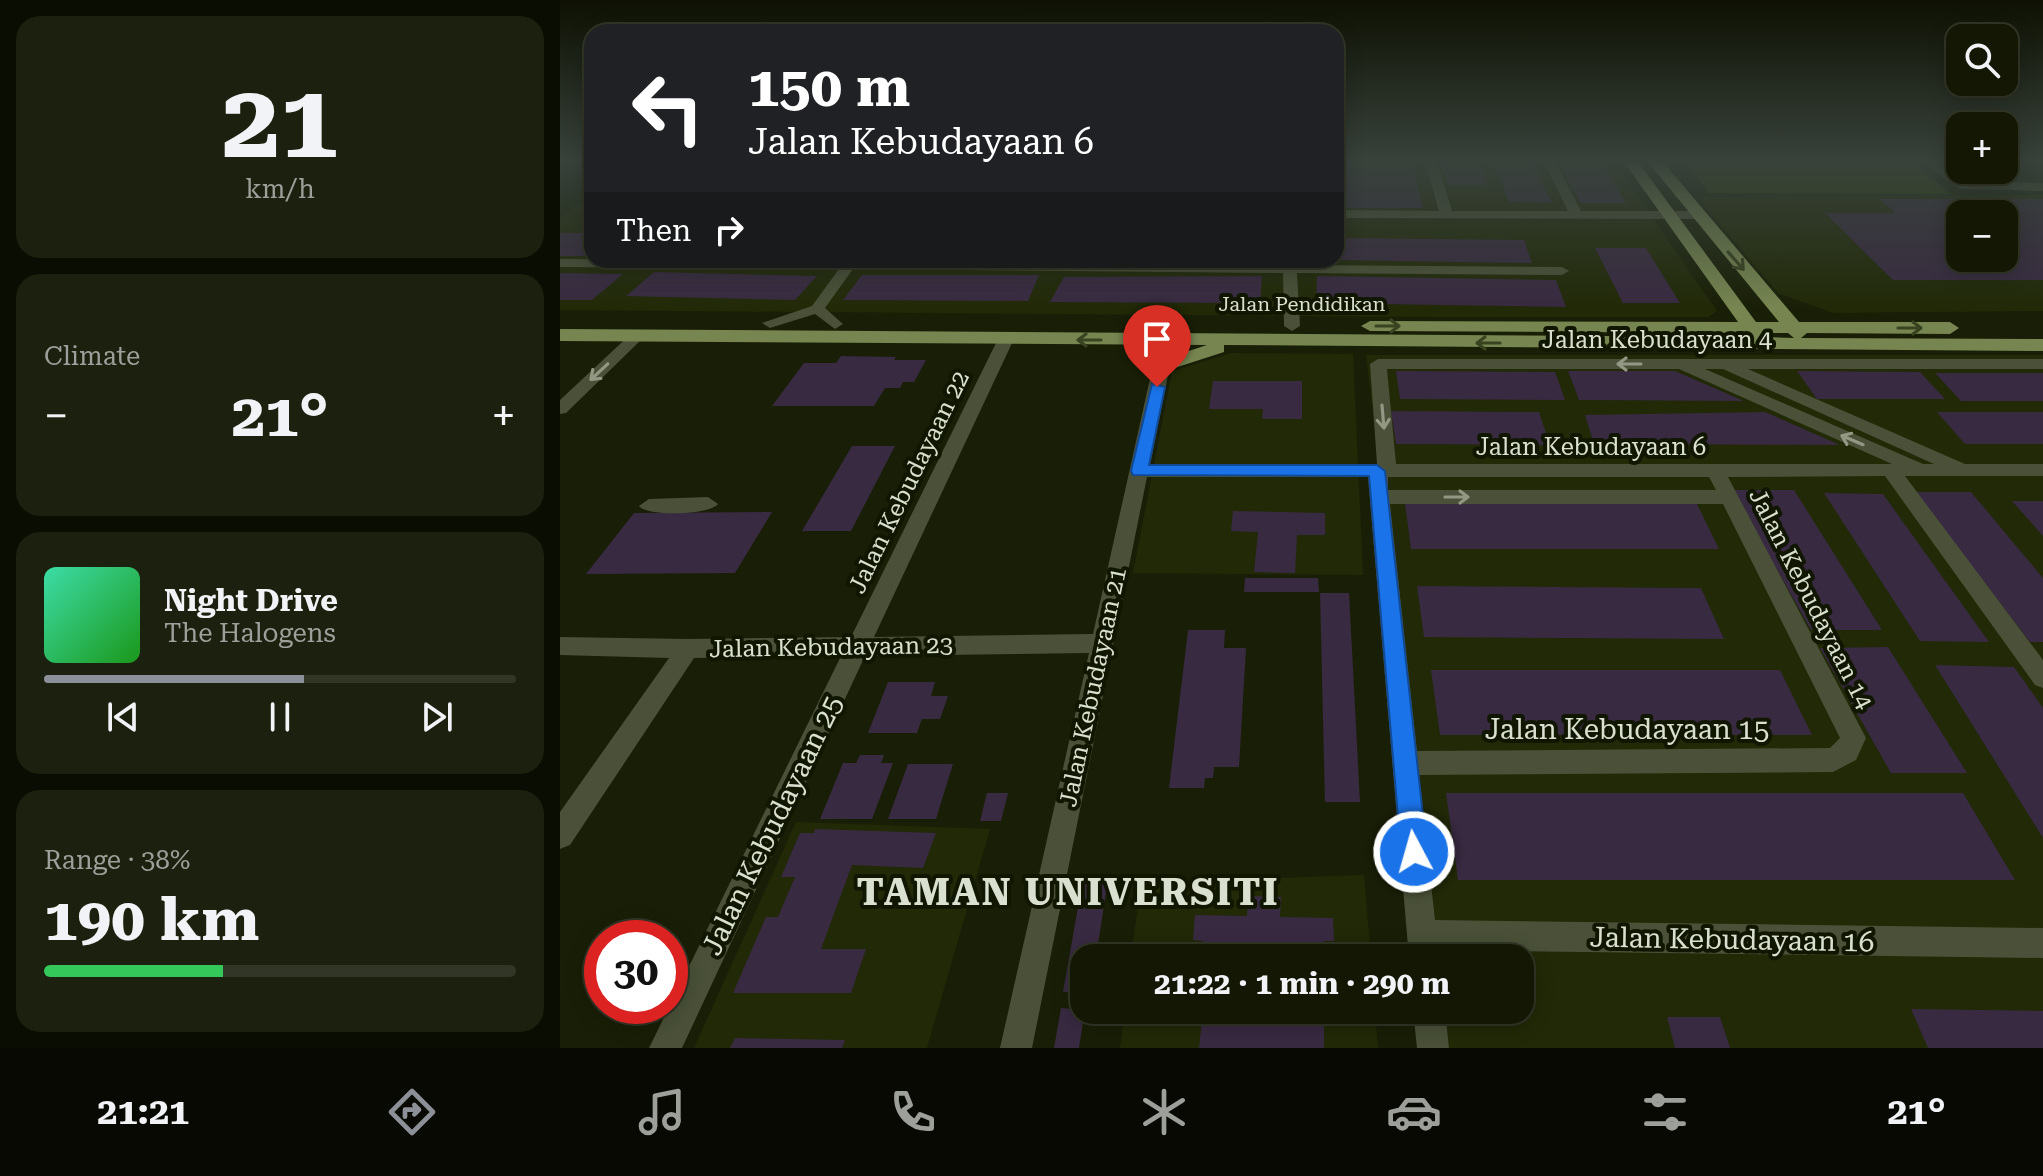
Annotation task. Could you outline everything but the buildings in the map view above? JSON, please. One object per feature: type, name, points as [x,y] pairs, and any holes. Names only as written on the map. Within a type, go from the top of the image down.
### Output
[{"type":"main road","points":[[1665,211],[1752,327],[1762,345]]},
{"type":"main road","points":[[1694,211],[1807,344]]},
{"type":"main road","points":[[1691,327],[1737,320],[1731,300]]},
{"type":"main road","points":[[1776,307],[1803,320],[1832,327]]},
{"type":"main road","name":"Jalan Pendidikan","points":[[560,322],[835,324],[1169,333],[1243,342],[1762,345],[2041,339]]},
{"type":"main road","name":"Jalan Pendidikan","points":[[560,335],[1005,341],[1292,326],[1832,327],[2041,339]]},
{"type":"main road","name":"Jalan Pendidikan","points":[[1570,344],[1701,351],[1951,350],[2041,339]]},
{"type":"main road","points":[[1162,366],[1243,342]]},
{"type":"street","points":[[1445,211],[1447,216]]},
{"type":"street","points":[[1574,211],[1577,216]]},
{"type":"street","points":[[1344,214],[1697,215]]},
{"type":"street","points":[[560,263],[584,263]]},
{"type":"street","points":[[1344,266],[1562,271]]},
{"type":"street","points":[[770,323],[817,309],[847,268]]},
{"type":"street","points":[[1290,268],[1292,326]]},
{"type":"street","points":[[817,309],[835,324]]},
{"type":"street","name":"Jalan Kebudayaan 21","points":[[1016,1048],[1169,333]]},
{"type":"street","points":[[560,409],[638,335]]},
{"type":"street","name":"Jalan Kebudayaan 22","points":[[859,646],[1005,341]]},
{"type":"street","name":"Jalan Kebudayaan 4","points":[[1382,471],[1378,364],[2043,364]]},
{"type":"street","points":[[1680,364],[1924,470]]},
{"type":"street","points":[[1723,364],[1966,470]]},
{"type":"street","name":"Jalan Kebudayaan 14","points":[[1715,470],[1853,738],[1847,752]]},
{"type":"street","points":[[1890,470],[2043,678]]},
{"type":"street","name":"Jalan Kebudayaan 6","points":[[1139,471],[2043,470]]},
{"type":"street","points":[[1382,471],[1379,497],[1423,944]]},
{"type":"street","points":[[1379,497],[1729,497]]},
{"type":"street","points":[[649,506],[708,504]]},
{"type":"street","name":"Jalan Kebudayaan 23","points":[[560,646],[688,649],[1103,643]]},
{"type":"street","name":"Jalan Kebudayaan 25","points":[[665,1048],[859,646]]},
{"type":"street","points":[[560,835],[688,649]]},
{"type":"street","name":"Jalan Kebudayaan 15","points":[[1405,763],[1833,760],[1847,752]]},
{"type":"street","name":"Jalan Kebudayaan 16","points":[[1534,946],[2043,943]]},
{"type":"street","points":[[1430,1024],[1433,1048]]},
{"type":"shaded area","points":[[570,211],[584,211],[584,268],[1344,268],[1344,211],[1648,211],[1717,311],[1708,317],[1432,317],[560,310],[560,218]]},
{"type":"shaded area","points":[[1709,211],[1946,211],[1946,272],[2018,272],[2018,211],[2043,211],[2043,311],[1833,313],[1778,293]]},
{"type":"shaded area","points":[[1231,353],[1353,354],[1363,575],[1133,573],[1172,371]]},
{"type":"shaded area","points":[[1366,355],[2043,355],[2043,1048],[1449,1048],[1446,1024],[1534,1024],[1534,944],[1437,944]]},
{"type":"shaded area","points":[[796,822],[990,829],[927,1048],[694,1048]]},
{"type":"shaded area","points":[[1364,875],[1370,944],[1133,944],[1141,883]]},
{"type":"shaded area","points":[[1123,1024],[1376,1024],[1378,1048],[1120,1048]]},
{"type":"district","name":"TAMAN UNIVERSITI","points":[[1068,892]]},
{"type":"route","points":[[1157,387],[1139,471],[1377,471],[1414,852]]}]
